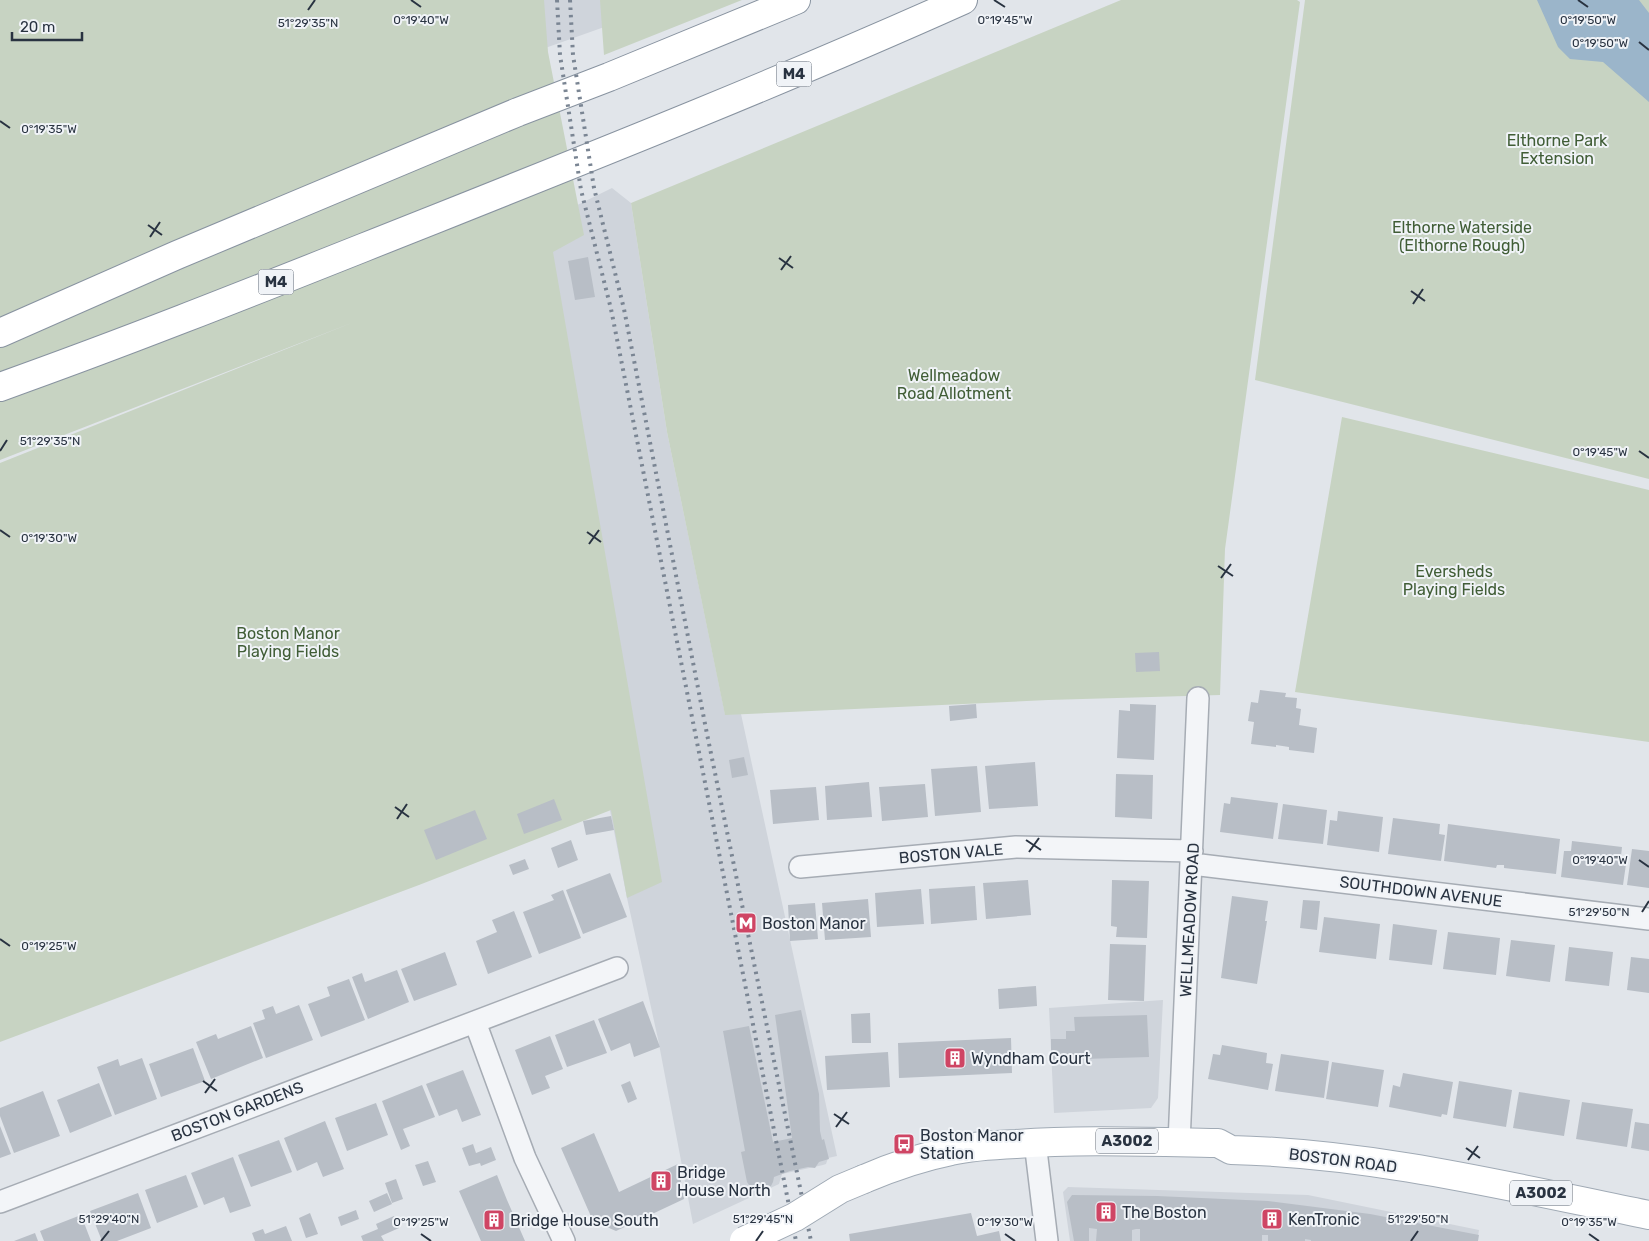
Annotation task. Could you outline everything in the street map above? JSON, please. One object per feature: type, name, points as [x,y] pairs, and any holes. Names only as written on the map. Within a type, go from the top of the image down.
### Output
[{"type":"main road","points":[[0,333],[177,255],[500,120],[796,0]]},
{"type":"main road","name":"M4","points":[[0,387],[203,311],[541,177],[844,53],[964,0]]},
{"type":"main road","name":"BOSTON ROAD","points":[[1035,1142],[1218,1143],[1232,1150],[1362,1160],[1649,1214]]},
{"type":"main road","name":"A3002","points":[[744,1241],[796,1217],[840,1189],[892,1167],[952,1151],[1035,1142]]},
{"type":"street","name":"WELLMEADOW ROAD","points":[[1179,1143],[1198,698]]},
{"type":"street","name":"BOSTON VALE","points":[[800,867],[1016,847],[1192,857]]},
{"type":"street","name":"SOUTHDOWN AVENUE","points":[[1192,857],[1649,919]]},
{"type":"street","name":"BOSTON GARDENS","points":[[0,1202],[616,968]]},
{"type":"street","points":[[474,1022],[525,1158],[564,1241]]},
{"type":"street","points":[[1035,1142],[1047,1241]]},
{"type":"shaded area","points":[[456,0],[624,0],[624,20],[469,75]]},
{"type":"shaded area","points":[[612,188],[631,203],[667,432],[725,714],[741,714],[837,1156],[828,1158],[826,1164],[823,1165],[782,1174],[779,1184],[693,1224],[658,1039],[627,898],[500,243]]},
{"type":"shaded area","points":[[1163,1000],[1158,1098],[1151,1108],[1054,1113],[1049,1008]]},
{"type":"shaded area","points":[[1068,1187],[1308,1195],[1479,1230],[1477,1241],[1070,1241],[1063,1192]]},
{"type":"green space","name":"Boston Manor Playing Fields","points":[[0,0],[544,0],[548,52],[584,235],[553,252],[662,882],[627,898],[611,810],[419,885],[0,1042],[0,463],[354,322],[0,460]]},
{"type":"green space","points":[[600,0],[742,0],[604,55]]},
{"type":"green space","name":"Wellmeadow Road Allotment","points":[[1121,0],[1297,0],[1300,2],[1225,549],[1220,695],[1048,700],[725,715],[667,432],[631,203]]},
{"type":"green space","name":"Elthorne Waterside (Elthorne Rough)","points":[[1305,0],[1649,0],[1649,479],[1255,380]]},
{"type":"green space","name":"Eversheds Playing Fields","points":[[1342,417],[1649,490],[1649,742],[1295,692]]},
{"type":"water","points":[[1537,0],[1639,0],[1649,13],[1649,102],[1603,62],[1570,59],[1558,47]]},
{"type":"building","points":[[588,257],[595,297],[575,300],[568,261]]},
{"type":"building","points":[[1159,652],[1160,671],[1136,672],[1135,653]]},
{"type":"building","points":[[1260,690],[1286,693],[1285,697],[1297,698],[1296,708],[1301,709],[1299,725],[1317,728],[1314,753],[1289,750],[1289,747],[1276,745],[1276,747],[1251,744],[1254,722],[1248,721],[1251,702],[1258,703]]},
{"type":"building","points":[[976,704],[977,718],[950,721],[949,706]]},
{"type":"building","points":[[1130,704],[1156,705],[1154,760],[1117,758],[1119,710],[1130,711]]},
{"type":"building","points":[[744,757],[748,775],[732,778],[729,760]]},
{"type":"building","points":[[1035,762],[1038,806],[989,809],[985,766]]},
{"type":"building","points":[[977,766],[981,812],[935,816],[931,769]]},
{"type":"building","points":[[1116,774],[1153,775],[1152,819],[1115,817]]},
{"type":"building","points":[[869,782],[872,817],[827,820],[825,786]]},
{"type":"building","points":[[925,784],[928,817],[882,821],[879,787]]},
{"type":"building","points":[[816,787],[819,820],[773,824],[770,790]]},
{"type":"building","points":[[1231,797],[1278,803],[1273,839],[1220,832],[1224,803],[1230,804]]},
{"type":"building","points":[[554,799],[562,820],[524,834],[517,814]]},
{"type":"building","points":[[1283,804],[1327,810],[1323,844],[1278,839]]},
{"type":"building","points":[[475,810],[487,839],[436,860],[424,830]]},
{"type":"building","points":[[1338,811],[1383,817],[1379,852],[1327,845],[1330,820],[1337,821]]},
{"type":"building","points":[[611,816],[614,830],[586,835],[583,821]]},
{"type":"building","points":[[1393,818],[1440,824],[1439,834],[1445,835],[1441,861],[1388,854]]},
{"type":"building","points":[[1448,824],[1560,839],[1556,874],[1504,868],[1504,865],[1497,865],[1496,868],[1444,861]]},
{"type":"building","points":[[571,840],[578,860],[558,868],[551,848]]},
{"type":"building","points":[[1572,841],[1622,847],[1621,856],[1627,857],[1623,885],[1561,877],[1564,851],[1571,851]]},
{"type":"building","points":[[1632,849],[1649,851],[1649,888],[1627,885]]},
{"type":"building","points":[[525,859],[529,869],[513,875],[509,865]]},
{"type":"building","points":[[610,873],[627,917],[583,934],[566,890]]},
{"type":"building","points":[[1028,880],[1031,915],[986,919],[983,883]]},
{"type":"building","points":[[1112,880],[1149,881],[1147,938],[1116,937],[1117,927],[1111,926]]},
{"type":"building","points":[[975,886],[977,920],[931,924],[929,889]]},
{"type":"building","points":[[921,889],[924,924],[877,927],[875,893]]},
{"type":"building","points":[[563,890],[581,938],[539,954],[523,912],[554,900],[551,895]]},
{"type":"building","points":[[1232,896],[1268,901],[1265,921],[1267,921],[1257,984],[1221,978]]},
{"type":"building","points":[[868,899],[871,937],[825,940],[822,903]]},
{"type":"building","points":[[1303,900],[1320,901],[1317,930],[1300,928]]},
{"type":"building","points":[[815,903],[818,939],[790,941],[788,905]]},
{"type":"building","points":[[514,911],[532,957],[488,974],[476,941],[497,932],[492,920]]},
{"type":"building","points":[[1324,917],[1380,924],[1376,959],[1319,952]]},
{"type":"building","points":[[1393,924],[1437,930],[1432,965],[1389,960]]},
{"type":"building","points":[[1448,932],[1500,938],[1496,975],[1443,969]]},
{"type":"building","points":[[1511,940],[1555,945],[1550,982],[1506,976]]},
{"type":"building","points":[[1110,944],[1146,945],[1144,1001],[1108,1000]]},
{"type":"building","points":[[1569,947],[1613,952],[1609,986],[1565,981]]},
{"type":"building","points":[[445,952],[457,985],[414,1001],[401,969]]},
{"type":"building","points":[[1631,957],[1649,959],[1649,993],[1627,990]]},
{"type":"building","points":[[397,970],[409,1002],[368,1019],[352,977],[362,973],[365,982]]},
{"type":"building","points":[[349,979],[365,1020],[321,1037],[308,1004],[330,996],[327,987]]},
{"type":"building","points":[[1036,986],[1037,1006],[999,1009],[998,989]]},
{"type":"building","points":[[643,1001],[660,1047],[634,1057],[630,1043],[611,1051],[598,1019]]},
{"type":"building","points":[[299,1005],[313,1040],[266,1058],[253,1023],[265,1019],[262,1010],[273,1006],[276,1014]]},
{"type":"building","points":[[801,1010],[819,1094],[820,1131],[829,1159],[819,1162],[815,1168],[808,1167],[774,1177],[771,1186],[764,1190],[757,1190],[751,1188],[747,1182],[741,1152],[745,1151],[723,1031],[749,1026],[773,1142],[792,1138],[775,1015]]},
{"type":"building","points":[[870,1013],[871,1043],[852,1043],[851,1014]]},
{"type":"building","points":[[1147,1015],[1149,1057],[1051,1060],[1051,1039],[1066,1039],[1066,1031],[1075,1031],[1074,1017]]},
{"type":"building","points":[[594,1020],[607,1053],[567,1067],[555,1035]]},
{"type":"building","points":[[251,1026],[263,1058],[211,1079],[196,1042],[216,1034],[218,1039]]},
{"type":"building","points":[[550,1036],[563,1069],[545,1076],[550,1088],[532,1095],[515,1050]]},
{"type":"building","name":"Wyndham Court","points":[[1011,1038],[1012,1073],[899,1078],[898,1043]]},
{"type":"building","points":[[1222,1045],[1267,1053],[1266,1063],[1273,1064],[1268,1090],[1208,1079],[1213,1054],[1220,1055]]},
{"type":"building","points":[[193,1048],[205,1081],[161,1097],[149,1064]]},
{"type":"building","points":[[888,1052],[890,1087],[827,1090],[825,1056]]},
{"type":"building","points":[[1281,1054],[1329,1061],[1324,1098],[1275,1091]]},
{"type":"building","points":[[142,1058],[157,1099],[115,1115],[97,1067],[118,1059],[120,1066]]},
{"type":"building","points":[[1332,1062],[1384,1070],[1378,1107],[1326,1099]]},
{"type":"building","points":[[463,1070],[481,1115],[462,1122],[457,1109],[439,1116],[426,1084]]},
{"type":"building","points":[[1403,1073],[1453,1082],[1447,1115],[1442,1114],[1441,1117],[1389,1107],[1393,1085],[1400,1087]]},
{"type":"building","points":[[630,1081],[637,1099],[628,1103],[621,1085]]},
{"type":"building","points":[[1459,1081],[1512,1090],[1506,1127],[1453,1118]]},
{"type":"building","points":[[99,1083],[112,1116],[70,1133],[57,1100]]},
{"type":"building","points":[[422,1085],[435,1117],[403,1129],[410,1146],[401,1150],[382,1101]]},
{"type":"building","points":[[43,1091],[60,1136],[14,1153],[0,1116],[0,1108]]},
{"type":"building","points":[[1519,1092],[1570,1100],[1564,1136],[1513,1128]]},
{"type":"building","points":[[1582,1102],[1633,1109],[1627,1147],[1576,1139]]},
{"type":"building","points":[[376,1103],[388,1135],[347,1151],[335,1118]]},
{"type":"building","points":[[325,1121],[344,1169],[323,1177],[317,1162],[297,1171],[284,1138]]},
{"type":"building","points":[[1635,1122],[1649,1124],[1649,1151],[1631,1148]]},
{"type":"building","points":[[0,1126],[11,1154],[0,1158]]},
{"type":"building","name":"Bridge House North","points":[[594,1133],[619,1192],[678,1164],[684,1199],[616,1231],[593,1221],[561,1148]]},
{"type":"building","points":[[279,1140],[292,1172],[251,1187],[238,1155]]},
{"type":"building","points":[[473,1144],[476,1153],[491,1147],[496,1160],[481,1166],[480,1163],[469,1166],[462,1148]]},
{"type":"building","points":[[233,1157],[251,1206],[230,1213],[224,1197],[204,1205],[191,1173]]},
{"type":"building","points":[[428,1161],[436,1182],[423,1186],[415,1165]]},
{"type":"building","points":[[186,1175],[198,1207],[157,1223],[145,1190]]},
{"type":"building","name":"Bridge House South","points":[[497,1175],[525,1241],[481,1241],[459,1191]]},
{"type":"building","points":[[396,1179],[403,1199],[392,1203],[385,1183]]},
{"type":"building","points":[[138,1193],[151,1228],[117,1241],[102,1241],[90,1211]]},
{"type":"building","points":[[387,1193],[392,1204],[374,1212],[369,1201]]},
{"type":"building","points":[[1072,1195],[1157,1196],[1268,1201],[1370,1214],[1479,1235],[1478,1241],[1311,1241],[1305,1239],[1305,1241],[1268,1241],[1268,1235],[1262,1235],[1262,1241],[1140,1241],[1140,1229],[1136,1229],[1132,1230],[1132,1241],[1096,1241],[1097,1229],[1089,1228],[1089,1241],[1074,1241],[1067,1202]]},
{"type":"building","points":[[356,1210],[359,1219],[341,1226],[338,1217]]},
{"type":"building","points":[[310,1213],[318,1234],[306,1238],[299,1218]]},
{"type":"building","points":[[971,1213],[977,1236],[999,1231],[1001,1241],[850,1241],[849,1234]]},
{"type":"building","points":[[81,1215],[91,1241],[44,1241],[40,1231]]},
{"type":"building","points":[[394,1216],[399,1228],[381,1236],[384,1241],[363,1241],[361,1236],[378,1229],[376,1224]]},
{"type":"building","points":[[286,1226],[292,1241],[255,1241],[252,1233],[263,1229],[265,1234]]},
{"type":"building","points":[[35,1233],[38,1241],[14,1241]]},
{"type":"railway","points":[[557,0],[560,55],[581,190],[611,309],[796,1241]]},
{"type":"railway","points":[[570,0],[573,55],[594,188],[624,309],[707,734],[811,1241]]},
{"type":"place","name":"Boston Manor","points":[[746,923]]},
{"type":"place","name":"Wyndham Court","points":[[955,1058]]},
{"type":"place","name":"Boston Manor Station","points":[[904,1144]]},
{"type":"place","name":"Bridge House North","points":[[661,1181]]},
{"type":"place","name":"The Boston","points":[[1106,1212]]},
{"type":"place","name":"KenTronic","points":[[1272,1219]]},
{"type":"place","name":"Bridge House South","points":[[494,1220]]},
{"type":"park label","name":"Elthorne Park Extension","points":[[1557,149]]}]
